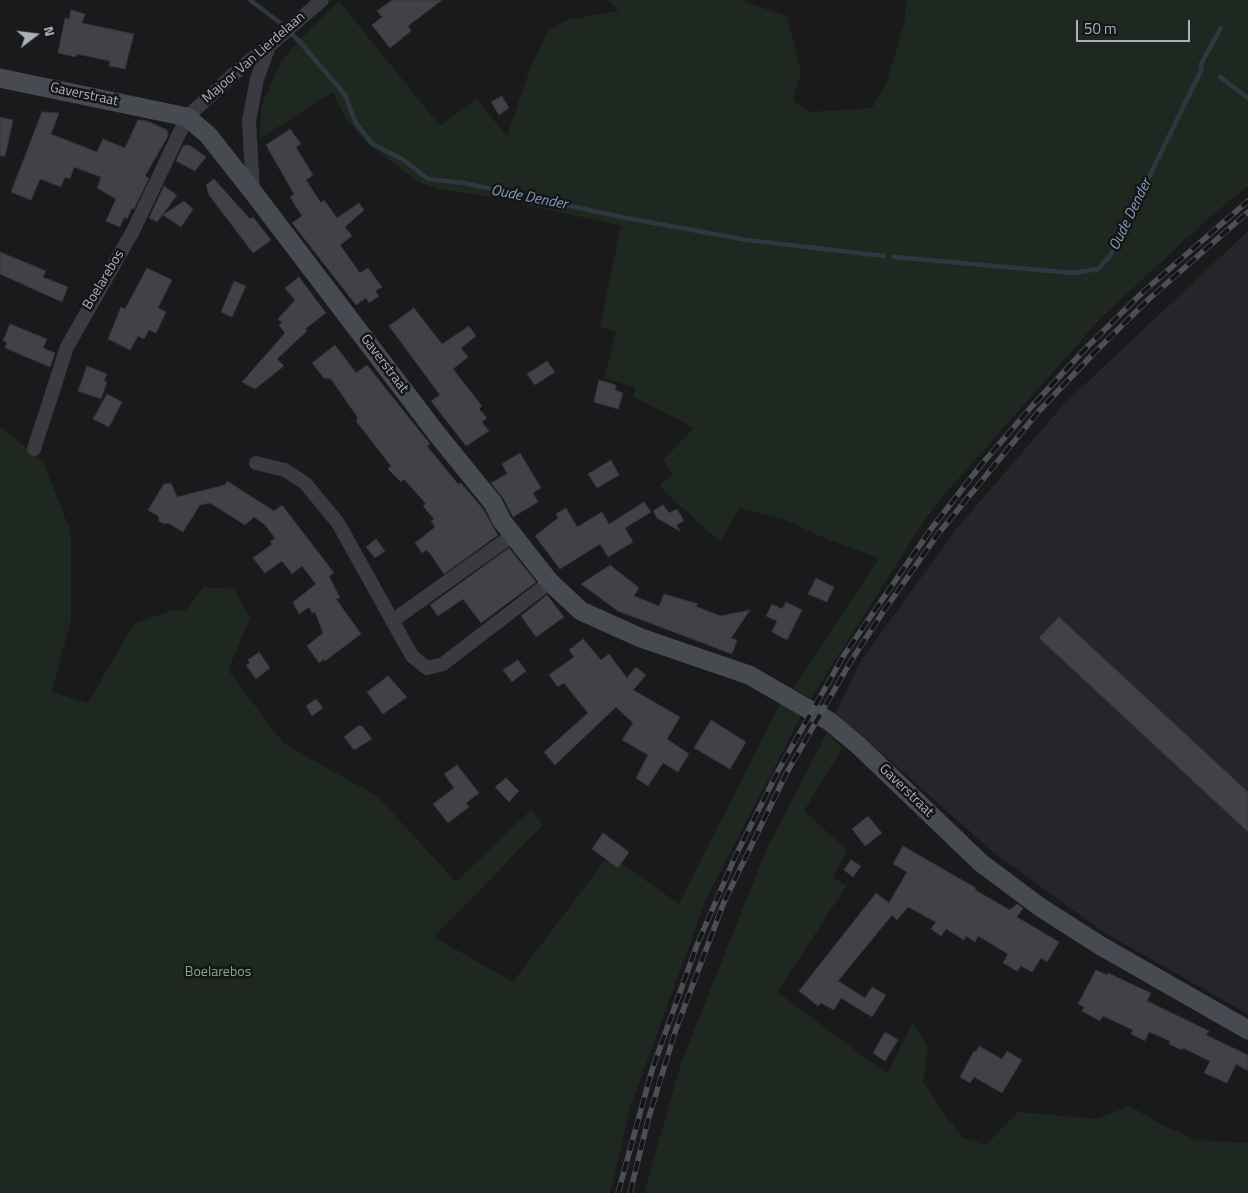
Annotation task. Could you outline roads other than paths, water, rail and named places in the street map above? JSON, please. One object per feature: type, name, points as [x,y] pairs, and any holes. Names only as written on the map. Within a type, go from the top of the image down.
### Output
[{"type":"street","name":"Majoor Van Lierdelaan","points":[[187,117],[245,64],[322,0]]},
{"type":"street","points":[[253,192],[249,122],[257,79],[279,37]]},
{"type":"street","name":"Gaverstraat","points":[[0,78],[187,117],[208,135],[253,192],[493,503],[513,535],[550,582],[581,611],[641,638],[749,675],[829,721],[858,745],[980,862],[1040,907],[1101,946],[1248,1030]]},
{"type":"street","name":"Boelarebos","points":[[34,449],[67,347],[133,231],[187,117]]},
{"type":"street","points":[[256,463],[285,470],[305,483],[338,523],[412,656],[426,668],[443,664],[550,582]]},
{"type":"street","points":[[392,621],[513,535]]},
{"type":"waterway","name":"Oude Dender","points":[[250,0],[279,22],[300,42],[345,95],[356,123],[372,144],[402,159],[428,179],[464,183],[621,217],[747,240],[884,256]]},
{"type":"waterway","name":"Oude Dender","points":[[894,257],[1073,273],[1098,269],[1110,256],[1201,71],[1201,64],[1221,28]]},
{"type":"waterway","points":[[1220,77],[1248,98]]},
{"type":"railway","points":[[618,1193],[652,1070],[697,945],[735,857],[778,771],[844,655],[931,529],[981,465],[1033,405],[1088,346],[1144,291],[1248,201]]},
{"type":"railway","points":[[630,1193],[648,1120],[676,1029],[724,902],[786,774],[851,661],[938,534],[1039,411],[1150,298],[1248,212]]}]
